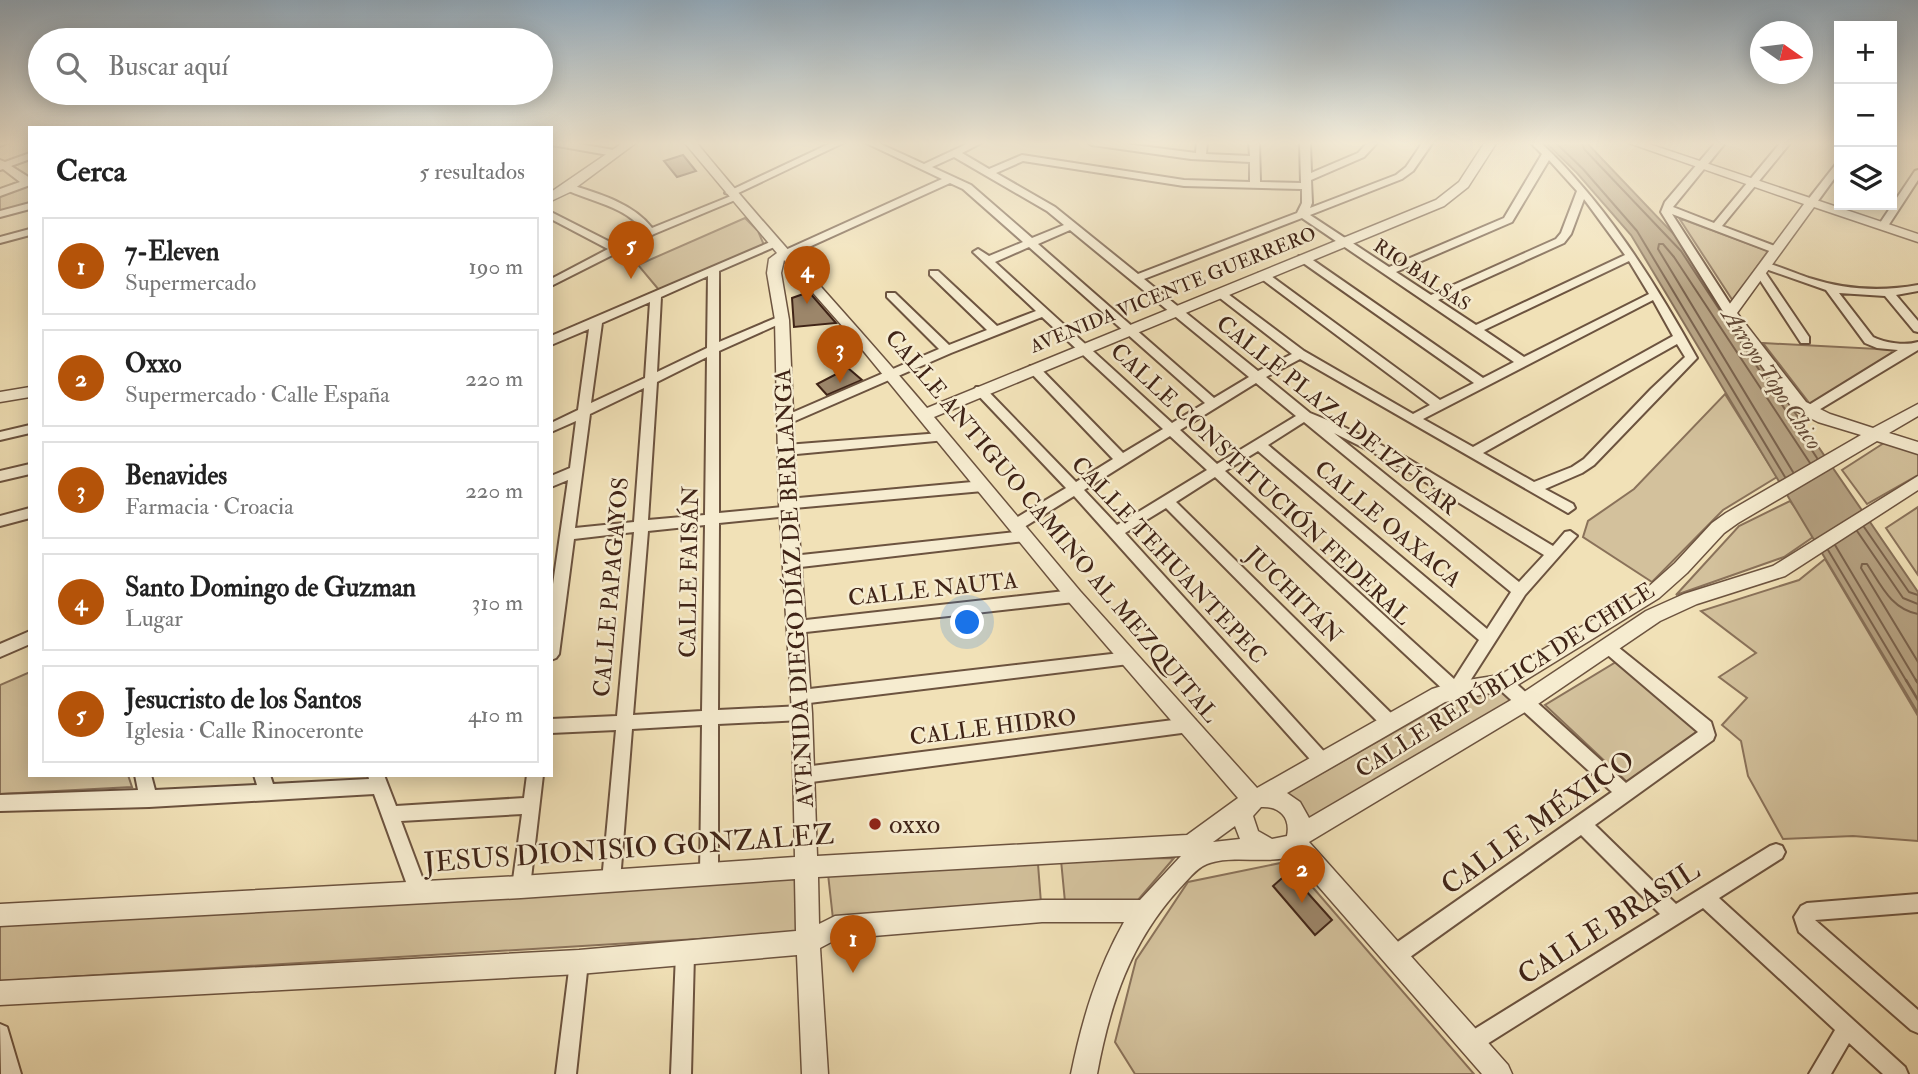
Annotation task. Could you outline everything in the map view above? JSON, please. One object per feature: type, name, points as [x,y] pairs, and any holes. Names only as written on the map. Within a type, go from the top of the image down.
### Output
[{"type":"street","points":[[581,192],[625,209],[645,224],[650,232]]},
{"type":"street","points":[[730,192],[780,248]]},
{"type":"street","points":[[553,282],[614,249],[738,192]]},
{"type":"street","points":[[553,340],[714,271],[780,248],[918,192]]},
{"type":"street","points":[[973,192],[1214,404]]},
{"type":"street","name":"CALLE PLAZA DE IZÚCAR","points":[[1022,192],[1051,209],[1138,278],[1520,591]]},
{"type":"street","points":[[1302,214],[1307,203],[1307,192]]},
{"type":"street","points":[[1138,278],[1359,192]]},
{"type":"street","name":"AVENIDA VICENTE GUERRERO","points":[[924,415],[1454,196],[1457,192]]},
{"type":"street","points":[[1387,272],[1508,220],[1525,192]]},
{"type":"street","points":[[1429,300],[1560,241],[1566,234],[1582,192]]},
{"type":"street","points":[[1534,488],[1577,470],[1589,461],[1655,392],[1691,359],[1631,256],[1606,219],[1583,192]]},
{"type":"street","points":[[1680,192],[1667,208],[1669,219],[1730,313],[1792,398],[1808,411],[1918,448]]},
{"type":"street","points":[[1716,227],[1745,192]]},
{"type":"street","points":[[1781,192],[1918,238]]},
{"type":"street","points":[[1730,313],[1819,192]]},
{"type":"street","points":[[1883,226],[1905,192]]},
{"type":"street","points":[[0,214],[28,207]]},
{"type":"street","points":[[1667,208],[1776,250]]},
{"type":"street","name":"RIO BALSAS","points":[[1302,214],[1524,363]]},
{"type":"street","points":[[553,216],[614,249]]},
{"type":"street","points":[[1029,244],[1071,226]]},
{"type":"street","points":[[0,240],[28,233]]},
{"type":"street","name":"CALLE CONSTITUCIÓN FEDERAL","points":[[1029,244],[983,257],[1213,471],[1455,690]]},
{"type":"street","name":"AVENIDA DIEGO DÍAZ DE BERLANGA","points":[[780,248],[774,273],[782,320],[786,450],[802,705],[808,942],[816,1074]]},
{"type":"street","name":"CALLE ANTIGUO CAMINO AL MEZQUITAL","points":[[780,248],[890,374],[1074,596],[1255,799]]},
{"type":"street","points":[[1475,330],[1631,256]]},
{"type":"street","points":[[1303,257],[1482,383]]},
{"type":"street","points":[[553,266],[567,274]]},
{"type":"street","points":[[1764,270],[1831,290],[1890,295],[1918,288]]},
{"type":"street","points":[[1764,270],[1805,340]]},
{"type":"street","name":"CALLE FAISÁN","points":[[709,874],[714,271]]},
{"type":"street","points":[[934,273],[996,332]]},
{"type":"street","points":[[1263,275],[1440,406]]},
{"type":"street","points":[[1831,290],[1869,340],[1877,344],[1914,347]]},
{"type":"street","points":[[1220,292],[1300,354],[1568,508]]},
{"type":"street","points":[[891,295],[947,350]]},
{"type":"street","points":[[1413,419],[1655,295]]},
{"type":"street","points":[[1890,295],[1918,328]]},
{"type":"street","name":"CALLE PAPAGAYOS","points":[[611,881],[641,528],[656,297]]},
{"type":"street","points":[[785,421],[947,350],[1042,313]]},
{"type":"street","points":[[553,425],[782,320]]},
{"type":"street","points":[[553,639],[596,323]]},
{"type":"street","points":[[1473,453],[1679,338]]},
{"type":"street","points":[[1808,411],[1914,347]]},
{"type":"street","points":[[792,562],[1021,530],[1073,490],[1257,377],[1300,354]]},
{"type":"street","points":[[1034,369],[1122,461]]},
{"type":"street","name":"CALLE TEHUANTEPEC","points":[[981,390],[1073,490],[1116,532],[1324,762]]},
{"type":"street","points":[[0,397],[28,391]]},
{"type":"street","name":"CALLE REPÚBLICA DE CHILE","points":[[1255,799],[1324,762],[1422,703],[1455,690],[1504,683],[1653,593],[1681,568],[1717,528],[1918,409]]},
{"type":"street","points":[[1116,532],[1305,416],[1343,430],[1386,453],[1553,553]]},
{"type":"street","points":[[0,436],[28,429]]},
{"type":"street","points":[[786,450],[941,437]]},
{"type":"street","name":"CALLE OAXACA","points":[[1259,444],[1488,639]]},
{"type":"street","points":[[0,476],[28,469]]},
{"type":"street","points":[[553,481],[576,471]]},
{"type":"street","name":"CALLE REPÚBLICA DE CHILE","points":[[1297,840],[1525,702],[1667,608],[1768,576],[1918,482]]},
{"type":"street","points":[[567,534],[641,528],[789,507],[983,486]]},
{"type":"street","name":"JUCHITÁN","points":[[1166,499],[1390,723]]},
{"type":"street","points":[[0,521],[28,514]]},
{"type":"street","points":[[1455,690],[1520,591],[1570,536]]},
{"type":"street","name":"CALLE NAUTA","points":[[797,627],[1074,596]]},
{"type":"street","points":[[0,651],[28,639]]},
{"type":"street","name":"CALLE MÉXICO","points":[[1396,955],[1626,794],[1708,733],[1608,647]]},
{"type":"street","points":[[553,726],[709,719],[1129,658]]},
{"type":"street","points":[[1504,683],[1626,794]]},
{"type":"street","name":"CALLE HIDRO","points":[[804,775],[1189,725]]},
{"type":"street","points":[[144,777],[149,799]]},
{"type":"street","points":[[521,887],[536,777]]},
{"type":"street","points":[[0,803],[149,799],[265,784],[377,780],[419,892]]},
{"type":"street","points":[[1084,1074],[1093,1024],[1102,994],[1126,938],[1143,911],[1194,852],[1255,799],[1281,800],[1289,805],[1300,821],[1297,840],[1281,850],[1265,847],[1246,831],[1242,816],[1255,799]]},
{"type":"street","points":[[389,814],[531,804]]},
{"type":"street","points":[[1583,824],[1674,915]]},
{"type":"street","points":[[1297,840],[1499,1074]]},
{"type":"street","name":"JESUS DIONISIO GONZALEZ","points":[[0,915],[521,887],[808,868],[1207,853],[1265,847]]},
{"type":"street","name":"CALLE BRASIL","points":[[1472,1042],[1776,852]]},
{"type":"street","points":[[1704,897],[1898,1074]]},
{"type":"street","points":[[1918,904],[1807,912],[1803,917],[1806,925],[1909,1007],[1918,1023]]},
{"type":"street","points":[[0,993],[579,962],[808,942],[835,928],[1042,911],[1143,911]]},
{"type":"street","points":[[681,1074],[685,954]]},
{"type":"street","points":[[566,1074],[579,962]]},
{"type":"street","points":[[1819,1074],[1848,1027]]},
{"type":"street","points":[[0,1034],[11,1074]]},
{"type":"shaded area","points":[[10,192],[28,192],[28,204],[0,211],[0,196]]},
{"type":"shaded area","points":[[745,218],[758,231],[764,245],[659,290],[638,265]]},
{"type":"shaded area","points":[[1679,218],[1768,251],[1733,301]]},
{"type":"shaded area","points":[[1763,343],[1898,350],[1810,404]]},
{"type":"shaded area","points":[[1725,394],[1777,477],[1723,510],[1652,582],[1583,537],[1588,521],[1634,489]]},
{"type":"shaded area","points":[[1887,441],[1918,451],[1918,475],[1867,504],[1842,470]]},
{"type":"shaded area","points":[[1790,501],[1816,535],[1784,557],[1676,595],[1739,526]]},
{"type":"shaded area","points":[[1918,507],[1918,575],[1886,528]]},
{"type":"shaded area","points":[[1825,559],[1918,716],[1918,841],[1853,836],[1783,839],[1748,776],[1741,741],[1722,725],[1747,698],[1719,677],[1756,653],[1701,611],[1799,580]]},
{"type":"shaded area","points":[[1616,662],[1700,733],[1627,782],[1545,705]]},
{"type":"shaded area","points":[[28,673],[28,777],[129,777],[132,787],[0,794],[0,685]]},
{"type":"shaded area","points":[[1507,691],[1514,698],[1403,768],[1310,821],[1285,794],[1465,692]]},
{"type":"shaded area","points":[[1174,858],[1138,900],[1065,902],[1061,860]]},
{"type":"shaded area","points":[[1290,861],[1474,1074],[1135,1074],[1115,1042],[1136,960],[1188,882]]},
{"type":"shaded area","points":[[1038,864],[1041,903],[833,919],[828,874]]},
{"type":"shaded area","points":[[797,875],[798,933],[0,981],[0,925]]},
{"type":"water","name":"Arroyo Topo Chico","points":[[1594,192],[1634,192],[1686,247],[1789,404],[1918,592],[1918,713],[1631,235]]},
{"type":"building","points":[[809,292],[836,323],[794,327],[792,298]]},
{"type":"building","points":[[848,368],[862,380],[827,395],[817,384]]},
{"type":"building","points":[[1289,872],[1332,920],[1315,935],[1273,886]]},
{"type":"place","name":"Jesucristo de los Santos","points":[[631,279]]},
{"type":"place","name":"Santo Domingo de Guzman","points":[[807,304]]},
{"type":"place","name":"Benavides","points":[[840,383]]},
{"type":"place","name":"oxxo","points":[[875,824]]},
{"type":"place","name":"Oxxo","points":[[1302,903]]},
{"type":"place","name":"7-Eleven","points":[[853,973]]}]
